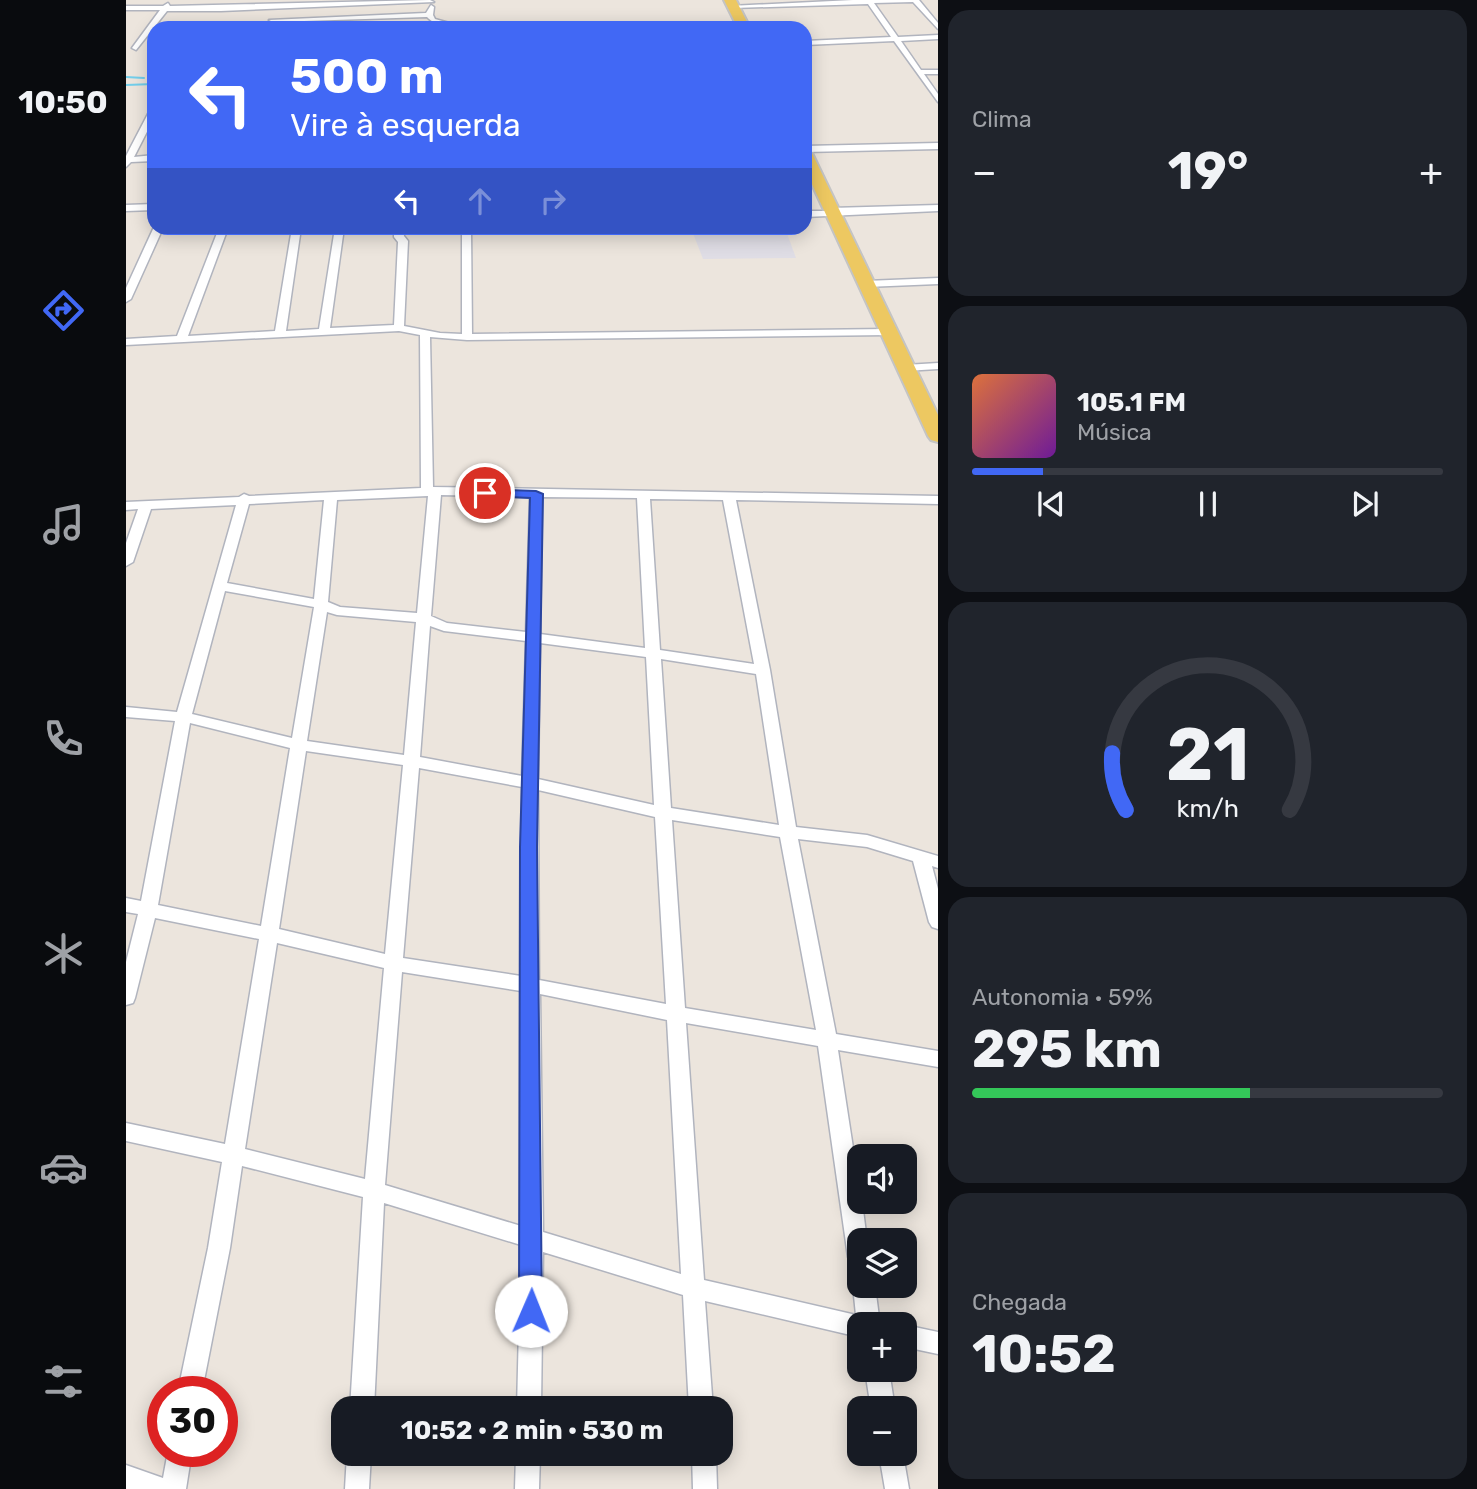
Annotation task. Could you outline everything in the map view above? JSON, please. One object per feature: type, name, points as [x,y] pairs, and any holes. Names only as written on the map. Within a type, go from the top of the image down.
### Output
[{"type":"main road","points":[[732,3],[741,21]]},
{"type":"main road","points":[[812,167],[938,436]]},
{"type":"street","points":[[154,21],[171,0]]},
{"type":"street","points":[[732,3],[915,0],[938,27]]},
{"type":"street","points":[[126,8],[431,1],[429,15],[437,21]]},
{"type":"street","points":[[870,2],[938,100]]},
{"type":"street","points":[[278,4],[273,20],[429,15]]},
{"type":"street","points":[[136,48],[139,38],[147,29]]},
{"type":"street","points":[[812,43],[938,37]]},
{"type":"street","points":[[920,72],[938,72]]},
{"type":"street","points":[[127,161],[147,123]]},
{"type":"street","points":[[812,151],[938,146]]},
{"type":"street","points":[[127,161],[147,160]]},
{"type":"street","points":[[126,208],[147,207]]},
{"type":"street","points":[[812,213],[938,208]]},
{"type":"street","points":[[126,299],[155,235]]},
{"type":"street","points":[[181,340],[220,235]]},
{"type":"street","points":[[280,335],[295,235]]},
{"type":"street","points":[[324,333],[338,235]]},
{"type":"street","points":[[399,235],[403,242],[399,328]]},
{"type":"street","points":[[467,235],[467,337]]},
{"type":"street","points":[[866,284],[938,281]]},
{"type":"street","points":[[126,342],[399,328],[467,337],[888,332]]},
{"type":"street","points":[[363,1396],[374,1191],[424,618],[431,491],[425,333]]},
{"type":"street","points":[[905,368],[938,366]]},
{"type":"street","points":[[126,506],[244,498],[431,491],[938,500]]},
{"type":"street","points":[[528,1396],[532,1238],[532,636],[536,494]]},
{"type":"street","points":[[193,1376],[219,1248],[321,604],[331,495]]},
{"type":"street","points":[[643,496],[700,1396]]},
{"type":"street","points":[[729,496],[763,670],[788,832],[827,1039],[855,1228]]},
{"type":"street","points":[[126,998],[148,911],[183,717],[244,498]]},
{"type":"street","points":[[126,562],[146,505]]},
{"type":"street","points":[[221,586],[321,604],[337,611],[424,618],[444,627],[532,636],[763,670]]},
{"type":"street","points":[[126,712],[183,717],[298,745],[412,761],[531,783],[664,813],[867,841],[895,848],[929,860],[938,922]]},
{"type":"street","points":[[126,905],[393,963],[938,1059]]},
{"type":"street","points":[[126,1132],[233,1155],[374,1191],[695,1288],[847,1322]]},
{"type":"street","points":[[917,1339],[938,1343]]},
{"type":"street","points":[[357,1489],[358,1466]]},
{"type":"street","points":[[527,1466],[527,1489]]},
{"type":"street","points":[[704,1466],[705,1489]]},
{"type":"street","points":[[893,1466],[897,1489]]},
{"type":"street","points":[[174,1489],[177,1467]]},
{"type":"street","points":[[126,1477],[161,1489]]},
{"type":"shaded area","points":[[694,235],[788,235],[796,258],[703,259]]},
{"type":"waterway","points":[[126,77],[144,78]]},
{"type":"waterway","points":[[126,85],[147,84]]},
{"type":"route","points":[[485,493],[536,494],[529,847],[531,1311]]}]
